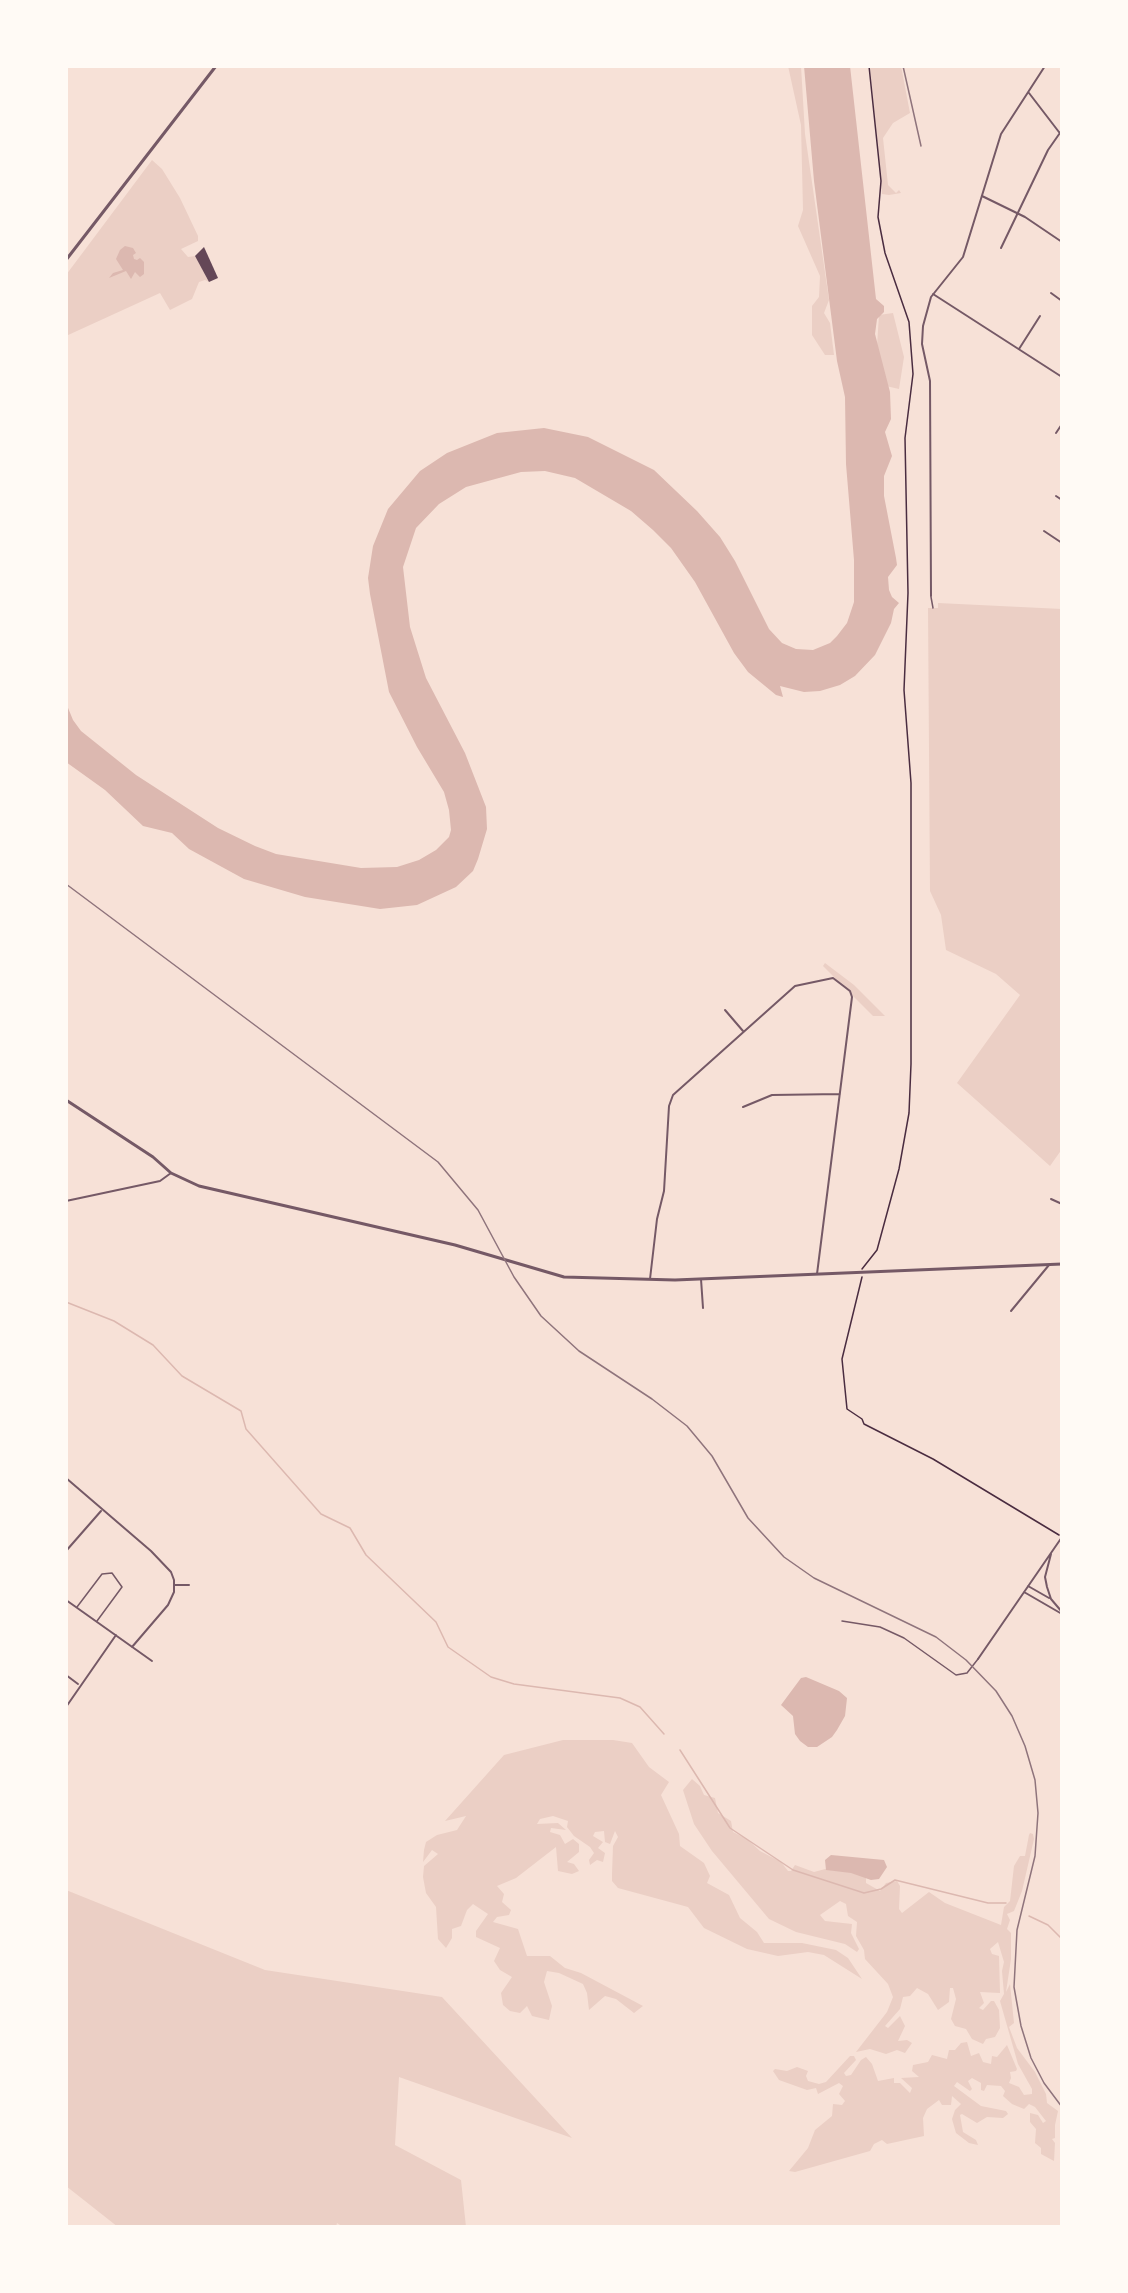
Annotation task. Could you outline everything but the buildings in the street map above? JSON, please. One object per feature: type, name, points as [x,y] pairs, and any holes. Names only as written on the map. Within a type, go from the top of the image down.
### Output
[{"type":"street","points":[[66,260],[217,66]]},
{"type":"street","points":[[931,596],[930,381],[922,338],[933,294],[963,257],[1000,134],[1045,66]]},
{"type":"street","points":[[1028,92],[1061,135]]},
{"type":"street","points":[[1001,248],[1048,150],[1061,135],[1062,130]]},
{"type":"street","points":[[982,196],[1017,213],[1062,242]]},
{"type":"street","points":[[1051,293],[1062,301]]},
{"type":"street","points":[[933,294],[1062,376]]},
{"type":"street","points":[[1019,349],[1040,316]]},
{"type":"street","points":[[1056,433],[1062,424]]},
{"type":"street","points":[[1056,496],[1062,500]]},
{"type":"street","points":[[1044,531],[1062,543]]},
{"type":"street","points":[[650,1280],[657,1219],[666,1180],[671,1100],[678,1089],[799,985],[833,978],[852,993],[817,1274]]},
{"type":"street","points":[[725,1010],[743,1031]]},
{"type":"street","points":[[743,1107],[772,1095],[840,1094]]},
{"type":"street","points":[[66,1100],[145,1152],[171,1173],[212,1190],[399,1232],[564,1277],[701,1279],[1062,1264]]},
{"type":"street","points":[[66,1201],[160,1181],[171,1173]]},
{"type":"street","points":[[1051,1199],[1061,1203],[1062,1199]]},
{"type":"street","points":[[1011,1311],[1049,1265]]},
{"type":"street","points":[[701,1279],[702,1308]]},
{"type":"street","points":[[66,1478],[171,1572],[175,1585],[168,1605],[132,1647]]},
{"type":"street","points":[[66,1551],[101,1511]]},
{"type":"street","points":[[978,1659],[1062,1537]]},
{"type":"street","points":[[1050,1598],[1046,1577],[1052,1551]]},
{"type":"street","points":[[175,1585],[189,1585]]},
{"type":"street","points":[[1028,1586],[1050,1598],[1062,1613]]},
{"type":"street","points":[[1024,1592],[1062,1613]]},
{"type":"street","points":[[1045,1604],[1050,1598]]},
{"type":"street","points":[[66,1600],[152,1661]]},
{"type":"street","points":[[66,1707],[116,1635]]},
{"type":"street","points":[[66,1675],[80,1684]]},
{"type":"lane","points":[[931,596],[933,608]]},
{"type":"lane","points":[[77,1608],[102,1574],[112,1573],[122,1587],[97,1622]]},
{"type":"lane","points":[[842,1621],[880,1627],[904,1638],[951,1673],[959,1676],[967,1673],[978,1659]]},
{"type":"path","points":[[862,1270],[877,1250],[899,1169],[909,1113],[911,1064],[911,783],[904,680],[908,593],[905,438],[913,374],[909,322],[885,253],[878,217],[881,188],[869,66]]},
{"type":"path","points":[[862,1276],[842,1359],[848,1408],[862,1419],[864,1424],[927,1456],[1062,1537]]},
{"type":"shaded area","points":[[788,66],[801,66],[805,134],[829,300],[824,313],[830,323],[834,355],[825,355],[812,335],[812,306],[819,297],[820,276],[798,226],[803,210],[801,125]]},
{"type":"shaded area","points":[[804,66],[850,66],[876,299],[884,306],[884,312],[877,319],[875,334],[890,392],[891,419],[885,432],[892,456],[884,476],[884,496],[897,565],[888,577],[889,590],[892,597],[899,603],[894,609],[891,623],[875,655],[855,676],[840,685],[820,691],[804,692],[780,686],[783,697],[776,695],[748,672],[734,653],[695,582],[671,548],[653,530],[631,511],[575,478],[545,471],[521,472],[466,487],[439,504],[416,528],[403,567],[410,627],[426,678],[465,753],[486,807],[487,829],[478,859],[473,871],[456,887],[417,905],[380,909],[305,897],[244,879],[189,849],[172,833],[143,826],[105,790],[66,762],[66,703],[73,720],[81,731],[136,775],[218,828],[255,846],[276,854],[361,868],[397,867],[419,860],[436,850],[449,837],[451,830],[449,810],[444,792],[417,747],[389,692],[368,578],[373,546],[388,509],[420,471],[447,453],[497,433],[544,428],[588,437],[654,470],[697,511],[720,537],[735,561],[769,629],[782,643],[796,649],[813,650],[830,643],[847,623],[854,602],[854,560],[846,464],[845,397],[837,361],[814,181]]},
{"type":"shaded area","points":[[870,66],[901,66],[910,113],[893,123],[883,138],[888,185],[896,193],[899,190],[901,193],[882,194]]},
{"type":"shaded area","points":[[152,160],[162,169],[180,198],[198,236],[198,241],[181,249],[188,257],[195,256],[209,282],[205,280],[199,282],[192,299],[170,310],[160,293],[66,336],[66,275]]},
{"type":"shaded area","points":[[125,246],[133,248],[136,253],[133,255],[134,259],[140,258],[144,262],[144,274],[140,277],[135,272],[131,279],[126,271],[109,278],[113,273],[123,270],[116,259],[120,250]]},
{"type":"shaded area","points":[[893,313],[904,357],[899,389],[886,386],[877,346],[879,315]]},
{"type":"shaded area","points":[[938,603],[1062,609],[1062,1149],[1050,1166],[957,1083],[1020,995],[996,974],[946,950],[941,915],[930,891],[928,608],[938,608]]},
{"type":"shaded area","points":[[825,963],[854,985],[885,1016],[873,1016],[823,966]]},
{"type":"shaded area","points":[[806,1677],[839,1691],[847,1698],[845,1716],[837,1730],[832,1737],[817,1747],[808,1747],[800,1741],[795,1734],[793,1716],[781,1705],[801,1678]]},
{"type":"shaded area","points":[[563,1740],[613,1740],[632,1743],[649,1767],[669,1782],[661,1795],[679,1834],[680,1846],[704,1863],[710,1876],[707,1883],[729,1895],[740,1918],[757,1932],[764,1943],[802,1943],[836,1950],[848,1958],[862,1979],[824,1955],[808,1952],[778,1956],[747,1949],[704,1928],[688,1907],[618,1888],[612,1881],[613,1846],[618,1837],[615,1831],[610,1844],[605,1842],[604,1831],[595,1832],[593,1836],[603,1842],[598,1848],[605,1853],[603,1862],[597,1860],[590,1865],[589,1860],[594,1853],[590,1847],[574,1836],[567,1827],[568,1821],[553,1816],[540,1819],[537,1824],[558,1823],[566,1830],[551,1828],[550,1832],[560,1835],[565,1844],[573,1839],[579,1844],[579,1852],[567,1862],[574,1864],[579,1871],[572,1874],[558,1871],[556,1847],[516,1878],[497,1886],[504,1894],[502,1902],[511,1910],[509,1915],[497,1917],[493,1922],[518,1929],[527,1956],[550,1956],[565,1968],[581,1973],[643,2006],[634,2013],[616,1999],[605,1996],[589,2010],[587,1993],[583,1984],[559,1973],[547,1971],[544,1982],[552,2006],[549,2020],[532,2016],[527,2006],[520,2013],[510,2011],[503,2005],[501,1993],[512,1977],[500,1970],[494,1961],[500,1948],[476,1937],[476,1931],[488,1914],[473,1904],[467,1910],[461,1926],[452,1929],[452,1938],[446,1948],[438,1939],[436,1907],[426,1893],[423,1877],[424,1866],[438,1854],[432,1850],[423,1862],[424,1850],[426,1842],[437,1835],[457,1830],[466,1816],[445,1821],[504,1755]]},
{"type":"shaded area","points":[[692,1779],[700,1786],[704,1795],[715,1798],[718,1813],[731,1821],[733,1832],[747,1839],[760,1851],[781,1862],[788,1871],[791,1871],[795,1865],[814,1872],[829,1868],[834,1871],[846,1869],[866,1876],[866,1883],[880,1891],[886,1883],[897,1881],[900,1886],[899,1909],[902,1913],[929,1892],[945,1903],[1001,1925],[1004,1907],[1010,1901],[1014,1866],[1020,1856],[1025,1856],[1029,1835],[1033,1834],[1034,1839],[1022,1891],[1014,1911],[1007,1914],[1010,1920],[1007,1929],[1011,1933],[1011,1959],[1006,1992],[1010,1984],[1014,2023],[1009,2027],[1017,2048],[1035,2072],[1046,2094],[1047,2103],[1058,2111],[1055,2138],[1052,2139],[1055,2143],[1054,2161],[1041,2154],[1041,2148],[1035,2143],[1036,2129],[1030,2122],[1030,2113],[1038,2115],[1043,2123],[1046,2121],[1035,2107],[1029,2104],[1024,2109],[1012,2104],[1003,2096],[1005,2091],[1001,2086],[987,2085],[984,2091],[981,2090],[981,2083],[972,2078],[968,2081],[972,2089],[970,2091],[957,2082],[954,2086],[981,2106],[1006,2111],[1008,2114],[1003,2118],[987,2117],[977,2123],[960,2115],[963,2132],[976,2140],[978,2145],[969,2143],[956,2133],[952,2119],[955,2110],[961,2104],[952,2096],[951,2105],[942,2105],[939,2100],[927,2109],[923,2118],[924,2136],[887,2144],[882,2140],[874,2144],[870,2151],[795,2172],[789,2171],[808,2148],[815,2130],[832,2116],[833,2104],[842,2105],[845,2101],[839,2094],[843,2086],[839,2083],[818,2094],[816,2088],[807,2090],[779,2080],[773,2071],[775,2069],[787,2071],[797,2067],[808,2071],[806,2076],[808,2081],[819,2084],[826,2082],[850,2056],[854,2056],[856,2060],[844,2073],[846,2076],[851,2075],[861,2060],[866,2057],[872,2064],[878,2081],[894,2078],[894,2083],[900,2083],[910,2093],[912,2088],[901,2078],[919,2077],[912,2071],[913,2065],[928,2062],[932,2055],[947,2059],[949,2050],[955,2050],[961,2043],[967,2042],[971,2056],[979,2053],[983,2062],[991,2064],[992,2056],[997,2057],[1007,2045],[1017,2069],[1010,2072],[1009,2083],[1019,2087],[1024,2095],[1032,2094],[1032,2089],[1018,2064],[1000,2001],[1004,1994],[1002,1971],[1004,1962],[998,1942],[990,1949],[992,1954],[999,1956],[1000,1993],[980,1992],[984,2003],[979,2008],[983,2010],[991,2001],[994,2001],[999,2010],[1000,2028],[995,2037],[986,2039],[983,2044],[972,2039],[966,2029],[955,2026],[951,2019],[956,1999],[953,1988],[950,1988],[949,2002],[938,2010],[928,1994],[917,1988],[910,1996],[903,1997],[900,2009],[885,2026],[888,2028],[900,2016],[905,2026],[898,2041],[907,2040],[912,2043],[905,2053],[897,2050],[886,2054],[870,2049],[856,2052],[887,2012],[893,1997],[888,1984],[865,1959],[864,1950],[856,1936],[857,1922],[848,1916],[846,1904],[840,1901],[820,1915],[825,1921],[852,1924],[851,1933],[859,1949],[857,1952],[845,1944],[796,1932],[769,1919],[712,1851],[694,1824],[683,1790]]},
{"type":"shaded area","points":[[831,1855],[884,1860],[887,1867],[879,1879],[871,1880],[851,1873],[826,1870],[825,1860]]},
{"type":"shaded area","points":[[66,1890],[265,1970],[442,1997],[572,2138],[399,2077],[395,2145],[461,2180],[466,2227],[343,2227],[337,2223],[336,2227],[118,2227],[66,2186]]},
{"type":"waterway","points":[[66,1302],[114,1321],[153,1345],[182,1376],[241,1411],[246,1429],[321,1514],[350,1528],[366,1555],[436,1622],[448,1647],[491,1677],[514,1684],[620,1698],[640,1707],[664,1734]]},
{"type":"waterway","points":[[680,1750],[730,1828],[793,1870],[864,1893],[881,1889],[895,1880],[988,1903],[1006,1903]]},
{"type":"waterway","points":[[1029,1916],[1048,1925],[1062,1939]]},
{"type":"tram line","points":[[903,66],[921,146]]},
{"type":"railway","points":[[66,884],[438,1162],[478,1210],[514,1277],[541,1316],[579,1351],[652,1399],[687,1426],[712,1456],[748,1518],[784,1557],[814,1578],[936,1637],[966,1660],[996,1691],[1012,1716],[1025,1746],[1035,1780],[1038,1813],[1035,1856],[1017,1930],[1014,1987],[1021,2026],[1031,2058],[1044,2083],[1062,2107]]}]
